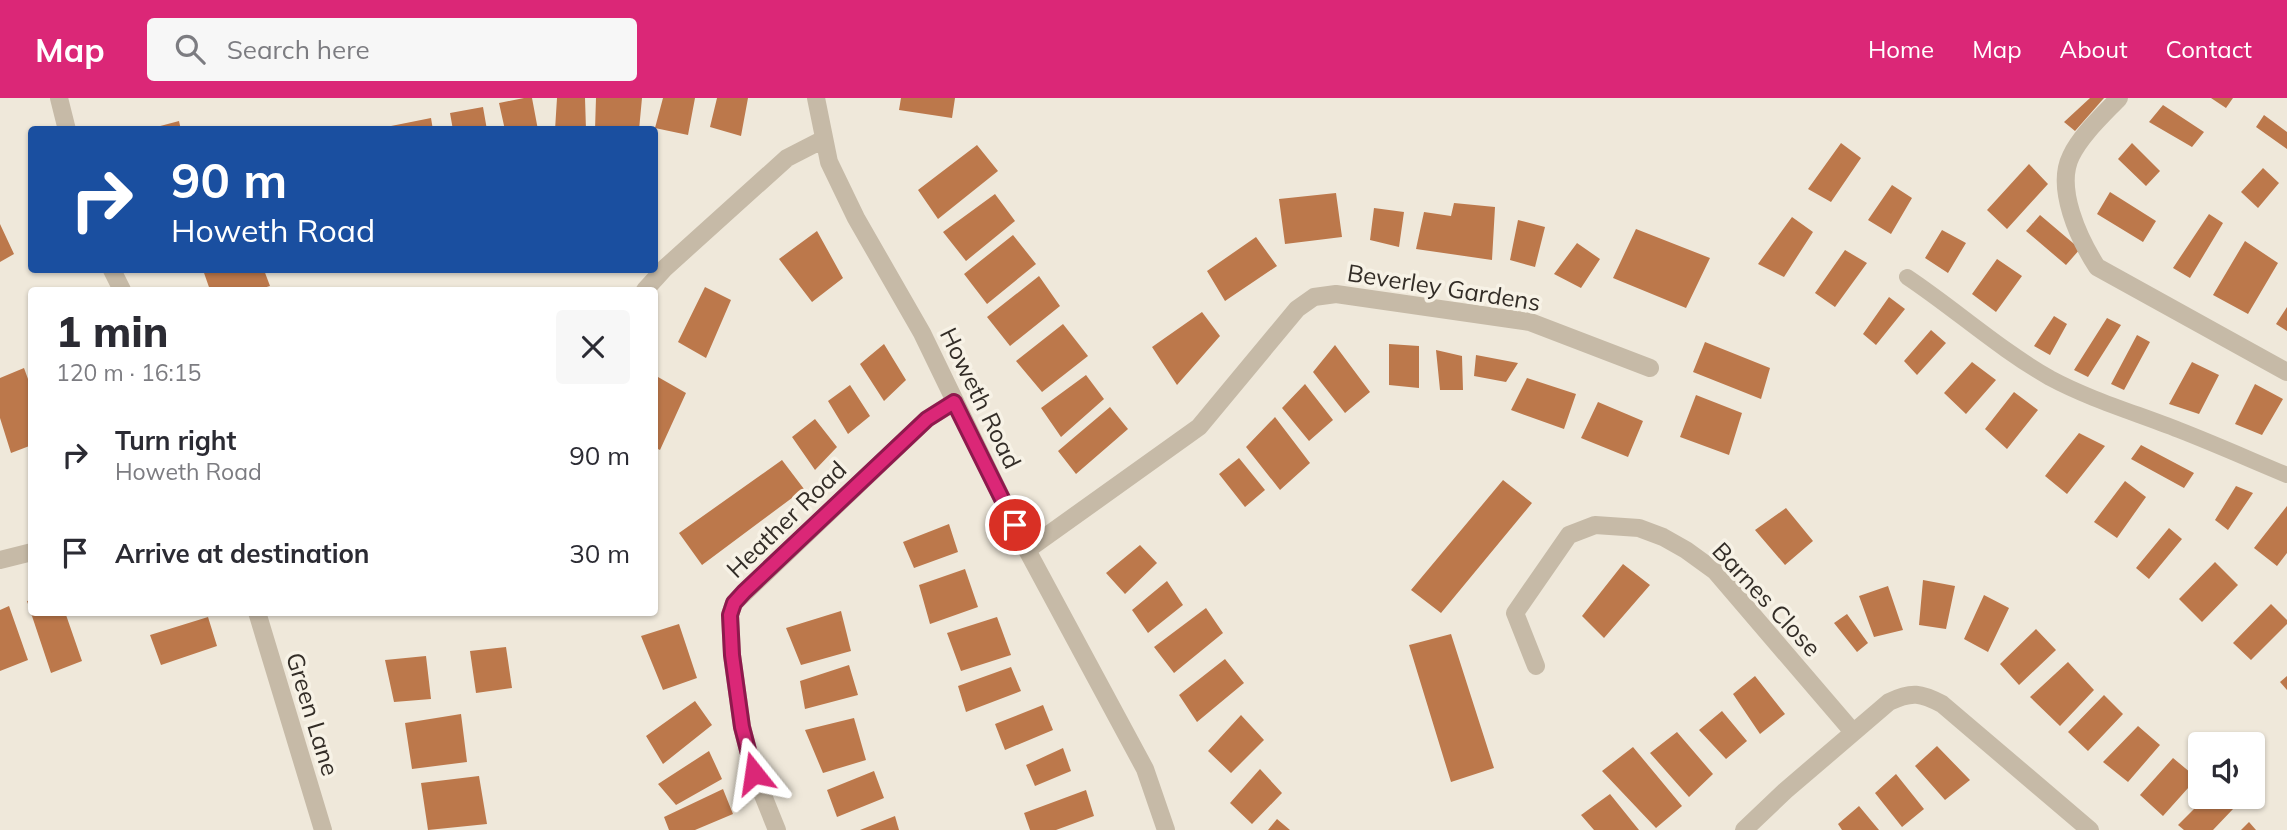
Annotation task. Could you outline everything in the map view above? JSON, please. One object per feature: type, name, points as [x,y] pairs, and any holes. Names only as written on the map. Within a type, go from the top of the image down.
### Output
[{"type":"street","points":[[59,98],[65,126]]},
{"type":"street","name":"Howeth Road","points":[[816,98],[829,162],[856,218],[922,333],[1027,550],[1145,769],[1166,830]]},
{"type":"street","points":[[2119,98],[2071,154],[2064,174],[2071,212],[2096,267],[2287,372]]},
{"type":"street","points":[[648,287],[665,268],[787,158],[824,139]]},
{"type":"street","name":"Beverley Gardens","points":[[1027,550],[1199,427],[1297,309],[1314,297],[1336,294],[1530,322],[1650,368]]},
{"type":"street","name":"Heather Road","points":[[777,830],[754,773],[742,727],[732,655],[730,615],[734,603],[927,419],[954,402]]},
{"type":"street","name":"Barnes Close","points":[[1536,666],[1515,613],[1569,535],[1595,525],[1639,528],[1686,550],[1715,571],[1853,732]]},
{"type":"street","points":[[0,561],[28,553]]},
{"type":"street","name":"Green Lane","points":[[258,616],[323,830]]},
{"type":"street","points":[[1744,830],[1889,702],[1904,695],[1923,694],[1942,704],[2090,830]]},
{"type":"lane","points":[[1907,276],[1986,336],[2051,378],[2116,408],[2178,430],[2287,475]]},
{"type":"building","points":[[532,98],[537,126],[504,126],[499,103]]},
{"type":"building","points":[[557,98],[585,98],[586,126],[555,126]]},
{"type":"building","points":[[596,98],[642,98],[639,126],[595,126]]},
{"type":"building","points":[[663,98],[695,98],[688,135],[656,126]]},
{"type":"building","points":[[717,98],[748,98],[741,136],[710,127]]},
{"type":"building","points":[[901,98],[955,98],[952,118],[899,110]]},
{"type":"building","points":[[2090,98],[2104,98],[2075,131],[2064,122]]},
{"type":"building","points":[[2211,98],[2233,98],[2226,108]]},
{"type":"building","points":[[2163,105],[2204,132],[2192,147],[2149,122]]},
{"type":"building","points":[[483,107],[486,126],[452,126],[450,113]]},
{"type":"building","points":[[2264,115],[2287,132],[2287,149],[2256,127]]},
{"type":"building","points":[[431,118],[432,126],[391,126]]},
{"type":"building","points":[[179,121],[180,126],[160,126]]},
{"type":"building","points":[[1841,143],[1861,158],[1831,202],[1808,189]]},
{"type":"building","points":[[2132,143],[2160,171],[2146,186],[2118,159]]},
{"type":"building","points":[[977,145],[998,171],[938,219],[918,190]]},
{"type":"building","points":[[2029,164],[2048,184],[2007,229],[1987,210]]},
{"type":"building","points":[[2263,168],[2279,183],[2258,208],[2241,192]]},
{"type":"building","points":[[1892,185],[1912,198],[1891,234],[1868,220]]},
{"type":"building","points":[[2110,192],[2156,221],[2143,242],[2097,214]]},
{"type":"building","points":[[1336,193],[1342,237],[1285,244],[1279,199]]},
{"type":"building","points":[[995,194],[1015,221],[966,261],[943,232]]},
{"type":"building","points":[[1454,203],[1495,207],[1492,260],[1416,249],[1424,212],[1451,216]]},
{"type":"building","points":[[1374,208],[1404,212],[1399,247],[1370,240]]},
{"type":"building","points":[[2209,214],[2223,223],[2190,278],[2173,268]]},
{"type":"building","points":[[2040,215],[2080,249],[2066,265],[2026,231]]},
{"type":"building","points":[[1792,217],[1813,232],[1784,277],[1758,264]]},
{"type":"building","points":[[1518,220],[1545,227],[1535,267],[1510,260]]},
{"type":"building","points":[[0,224],[14,254],[0,262]]},
{"type":"building","points":[[1636,229],[1710,258],[1686,308],[1613,278]]},
{"type":"building","points":[[1942,230],[1966,243],[1948,273],[1925,258]]},
{"type":"building","points":[[817,231],[843,278],[812,302],[779,259]]},
{"type":"building","points":[[1013,235],[1036,264],[987,304],[964,274]]},
{"type":"building","points":[[1256,237],[1277,266],[1225,301],[1207,271]]},
{"type":"building","points":[[2245,241],[2278,263],[2248,314],[2213,295]]},
{"type":"building","points":[[1577,243],[1600,259],[1581,288],[1554,274]]},
{"type":"building","points":[[1845,250],[1867,263],[1835,307],[1815,293]]},
{"type":"building","points":[[1997,259],[2022,276],[1996,312],[1972,294]]},
{"type":"building","points":[[204,273],[265,273],[270,286],[267,287],[209,287]]},
{"type":"building","points":[[1039,276],[1060,306],[1010,346],[987,317]]},
{"type":"building","points":[[705,287],[731,300],[706,358],[678,342]]},
{"type":"building","points":[[1889,297],[1905,309],[1876,345],[1863,334]]},
{"type":"building","points":[[2287,307],[2287,331],[2276,324]]},
{"type":"building","points":[[1202,312],[1220,336],[1177,385],[1152,347]]},
{"type":"building","points":[[2054,316],[2067,324],[2050,355],[2034,346]]},
{"type":"building","points":[[2107,318],[2121,325],[2088,377],[2074,370]]},
{"type":"building","points":[[1063,324],[1088,356],[1042,392],[1016,361]]},
{"type":"building","points":[[1931,330],[1946,343],[1917,375],[1904,361]]},
{"type":"building","points":[[2137,335],[2150,342],[2124,390],[2111,384]]},
{"type":"building","points":[[1705,342],[1770,368],[1761,399],[1693,372]]},
{"type":"building","points":[[884,344],[906,380],[884,401],[860,364]]},
{"type":"building","points":[[1389,344],[1419,346],[1419,388],[1389,385]]},
{"type":"building","points":[[1335,345],[1370,392],[1345,413],[1313,372]]},
{"type":"building","points":[[1436,350],[1462,356],[1463,390],[1440,390]]},
{"type":"building","points":[[1476,355],[1518,363],[1506,382],[1474,376]]},
{"type":"building","points":[[1972,362],[1996,380],[1966,414],[1944,393]]},
{"type":"building","points":[[2192,362],[2219,375],[2199,414],[2169,404]]},
{"type":"building","points":[[24,368],[28,379],[28,447],[11,453],[0,418],[0,378]]},
{"type":"building","points":[[1086,375],[1104,399],[1061,437],[1041,408]]},
{"type":"building","points":[[658,377],[686,393],[660,450],[658,449]]},
{"type":"building","points":[[1527,378],[1576,394],[1564,429],[1511,410]]},
{"type":"building","points":[[1305,384],[1333,420],[1309,441],[1282,408]]},
{"type":"building","points":[[2255,384],[2283,399],[2262,435],[2235,424]]},
{"type":"building","points":[[850,385],[870,416],[848,434],[828,401]]},
{"type":"building","points":[[2014,392],[2038,410],[2007,449],[1985,429]]},
{"type":"building","points":[[1696,395],[1742,413],[1729,455],[1680,437]]},
{"type":"building","points":[[1598,402],[1643,421],[1628,457],[1581,438]]},
{"type":"building","points":[[1110,407],[1128,429],[1076,474],[1058,451]]},
{"type":"building","points":[[1275,417],[1310,463],[1280,490],[1246,447]]},
{"type":"building","points":[[815,419],[837,447],[815,470],[792,437]]},
{"type":"building","points":[[2079,433],[2105,446],[2067,494],[2045,476]]},
{"type":"building","points":[[2141,445],[2194,473],[2184,488],[2131,459]]},
{"type":"building","points":[[1239,458],[1265,490],[1245,507],[1219,474]]},
{"type":"building","points":[[782,460],[804,489],[702,565],[679,533]]},
{"type":"building","points":[[1503,480],[1532,503],[1441,613],[1411,590]]},
{"type":"building","points":[[2125,481],[2146,497],[2117,538],[2094,522]]},
{"type":"building","points":[[2236,486],[2253,493],[2228,530],[2215,520]]},
{"type":"building","points":[[2287,506],[2287,553],[2277,566],[2254,548]]},
{"type":"building","points":[[1786,508],[1813,541],[1785,565],[1755,530]]},
{"type":"building","points":[[949,524],[958,552],[914,568],[903,542]]},
{"type":"building","points":[[2169,528],[2182,539],[2149,579],[2136,568]]},
{"type":"building","points":[[1140,545],[1157,563],[1125,594],[1106,573]]},
{"type":"building","points":[[2215,562],[2238,585],[2202,622],[2179,599]]},
{"type":"building","points":[[1623,564],[1650,585],[1604,638],[1582,616]]},
{"type":"building","points":[[965,569],[978,607],[930,624],[919,585]]},
{"type":"building","points":[[1923,580],[1955,586],[1946,629],[1919,625]]},
{"type":"building","points":[[1167,581],[1183,605],[1148,633],[1132,610]]},
{"type":"building","points":[[1888,586],[1903,630],[1874,637],[1859,596]]},
{"type":"building","points":[[1984,595],[2009,608],[1988,652],[1964,639]]},
{"type":"building","points":[[2271,604],[2287,620],[2287,624],[2251,660],[2233,643]]},
{"type":"building","points":[[9,606],[28,660],[0,671],[0,610]]},
{"type":"building","points":[[1206,608],[1223,633],[1174,673],[1154,647]]},
{"type":"building","points":[[841,611],[851,651],[801,665],[786,628]]},
{"type":"building","points":[[1847,614],[1868,643],[1857,652],[1834,623]]},
{"type":"building","points":[[32,616],[66,616],[82,661],[51,673]]},
{"type":"building","points":[[208,617],[217,646],[161,665],[150,635]]},
{"type":"building","points":[[997,617],[1011,655],[961,671],[947,633]]},
{"type":"building","points":[[679,624],[697,678],[663,690],[641,636]]},
{"type":"building","points":[[2036,629],[2056,650],[2019,685],[2000,664]]},
{"type":"building","points":[[1451,634],[1494,768],[1451,782],[1409,645]]},
{"type":"building","points":[[506,647],[512,688],[476,693],[470,651]]},
{"type":"building","points":[[426,656],[431,699],[394,702],[385,660]]},
{"type":"building","points":[[1225,659],[1244,683],[1197,722],[1179,695]]},
{"type":"building","points":[[2068,662],[2094,690],[2060,726],[2030,697]]},
{"type":"building","points":[[849,665],[858,695],[805,709],[800,681]]},
{"type":"building","points":[[1011,667],[1021,691],[966,712],[958,686]]},
{"type":"building","points":[[1755,676],[1785,714],[1760,734],[1733,694]]},
{"type":"building","points":[[2287,676],[2287,690],[2280,682]]},
{"type":"building","points":[[2104,695],[2123,714],[2088,751],[2068,732]]},
{"type":"building","points":[[695,701],[712,725],[663,764],[646,736]]},
{"type":"building","points":[[1043,705],[1053,730],[1005,750],[995,724]]},
{"type":"building","points":[[1722,711],[1747,741],[1726,759],[1699,730]]},
{"type":"building","points":[[461,714],[467,762],[412,769],[405,723]]},
{"type":"building","points":[[1241,715],[1264,740],[1231,773],[1208,751]]},
{"type":"building","points":[[854,718],[866,760],[823,773],[805,730]]},
{"type":"building","points":[[2138,726],[2160,745],[2128,782],[2103,762]]},
{"type":"building","points":[[1677,732],[1713,774],[1689,797],[1650,753]]},
{"type":"building","points":[[1937,746],[1970,780],[1945,800],[1915,766]]},
{"type":"building","points":[[1633,747],[1682,806],[1656,828],[1602,771]]},
{"type":"building","points":[[1063,748],[1071,771],[1035,786],[1026,765]]},
{"type":"building","points":[[709,751],[722,779],[676,805],[658,784]]},
{"type":"building","points":[[2173,758],[2188,770],[2188,788],[2163,816],[2140,795]]},
{"type":"building","points":[[1260,769],[1282,793],[1252,824],[1230,803]]},
{"type":"building","points":[[874,771],[884,798],[837,817],[827,790]]},
{"type":"building","points":[[1896,774],[1924,809],[1902,827],[1875,793]]},
{"type":"building","points":[[479,776],[487,824],[428,830],[421,783]]},
{"type":"building","points":[[723,789],[733,814],[695,830],[669,830],[664,817]]},
{"type":"building","points":[[1086,790],[1094,816],[1056,830],[1030,830],[1024,813]]},
{"type":"building","points":[[1610,794],[1639,830],[1594,830],[1581,815]]},
{"type":"building","points":[[1859,806],[1879,830],[1842,830],[1838,824]]},
{"type":"building","points":[[2194,809],[2233,809],[2213,830],[2184,830],[2178,825]]},
{"type":"building","points":[[895,816],[899,830],[860,830]]},
{"type":"building","points":[[1277,819],[1290,830],[1268,830]]},
{"type":"building","points":[[2249,822],[2256,830],[2241,830]]},
{"type":"route","points":[[754,773],[742,727],[732,655],[730,615],[734,603],[744,592],[927,419],[954,402],[1015,525]]}]
